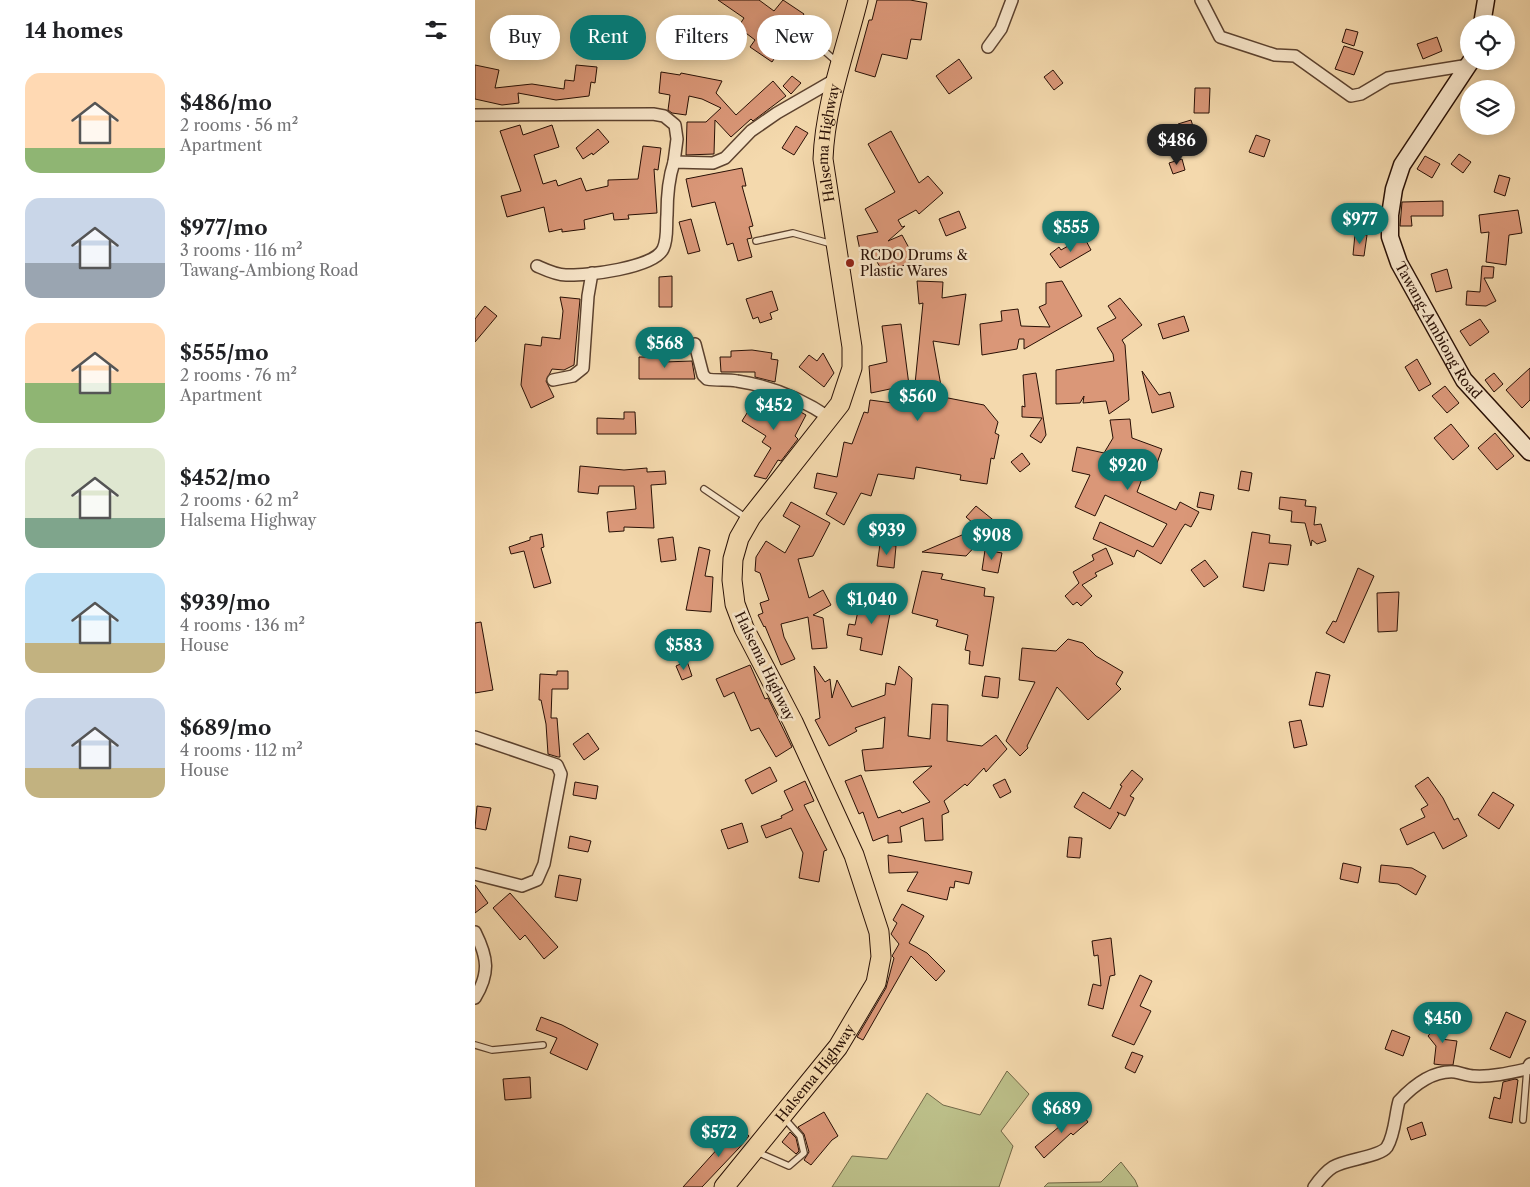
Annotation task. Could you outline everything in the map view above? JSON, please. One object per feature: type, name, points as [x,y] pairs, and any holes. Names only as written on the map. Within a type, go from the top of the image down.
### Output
[{"type":"highway","name":"Halsema Highway","points":[[724,1187],[838,1047],[876,982],[881,957],[879,932],[854,855],[793,722],[744,628],[735,604],[733,559],[739,538],[749,520],[840,404],[851,368],[852,347],[823,159],[823,143],[838,72],[858,0]]},
{"type":"main road","points":[[1484,15],[1486,0]]},
{"type":"main road","name":"Tawang-Ambiong Road","points":[[1465,70],[1402,165],[1393,189],[1390,237],[1399,263],[1464,380],[1530,452]]},
{"type":"street","points":[[988,47],[1001,29],[1012,0]]},
{"type":"street","points":[[1201,0],[1220,37],[1275,55],[1295,56],[1351,96],[1361,94],[1388,78],[1460,65]]},
{"type":"street","points":[[674,162],[713,163],[725,158],[751,131],[838,72]]},
{"type":"street","points":[[475,115],[653,114],[664,116],[675,125],[677,139],[669,180],[665,242],[662,251],[646,263],[592,273],[565,275],[537,266]]},
{"type":"street","points":[[553,380],[573,376],[583,368],[588,296],[592,273]]},
{"type":"street","points":[[695,344],[703,376],[707,379],[734,380],[764,387],[811,405],[830,418]]},
{"type":"street","points":[[475,737],[557,764],[561,774],[544,864],[537,880],[523,886],[475,874]]},
{"type":"street","points":[[475,932],[482,946],[487,968],[484,984],[475,998]]},
{"type":"street","points":[[1314,1187],[1333,1167],[1356,1158],[1380,1153],[1386,1148],[1391,1139],[1399,1101],[1429,1077],[1440,1073],[1454,1072],[1473,1076],[1497,1075],[1529,1066]]},
{"type":"lane","points":[[828,60],[838,72]]},
{"type":"lane","points":[[756,241],[793,233],[836,245]]},
{"type":"lane","points":[[704,489],[749,520]]},
{"type":"lane","points":[[475,1045],[492,1050],[543,1045]]},
{"type":"lane","points":[[1523,1120],[1529,1066]]},
{"type":"lane","points":[[753,1150],[789,1166],[804,1153],[800,1136],[782,1116]]},
{"type":"green space","points":[[1007,1071],[1029,1094],[1001,1131],[1013,1146],[999,1187],[832,1187],[852,1156],[887,1159],[927,1093],[943,1105],[980,1115]]},
{"type":"green space","points":[[1121,1162],[1138,1187],[1044,1187],[1048,1183],[1101,1182]]},
{"type":"building","points":[[718,0],[759,0],[774,11],[783,0],[804,14],[757,15],[757,52],[750,47],[755,40],[747,34],[747,15],[740,15]]},
{"type":"building","points":[[877,0],[910,0],[927,3],[921,40],[911,39],[907,59],[882,54],[875,77],[855,71],[869,20],[872,20]]},
{"type":"building","points":[[1346,29],[1358,32],[1354,46],[1342,42]]},
{"type":"building","points":[[1437,37],[1442,51],[1423,59],[1417,44]]},
{"type":"building","points":[[1344,46],[1363,52],[1354,75],[1335,69]]},
{"type":"building","points":[[959,59],[972,78],[949,94],[936,76]]},
{"type":"building","points":[[475,65],[499,70],[495,88],[532,84],[564,89],[565,80],[574,81],[576,65],[597,67],[595,83],[591,82],[589,96],[556,100],[518,93],[519,103],[502,105],[475,99]]},
{"type":"building","points":[[1053,70],[1063,83],[1054,90],[1044,77]]},
{"type":"building","points":[[661,72],[680,75],[681,73],[722,81],[716,93],[736,115],[773,81],[786,96],[753,121],[751,119],[731,137],[715,120],[714,154],[686,155],[687,122],[706,122],[721,108],[702,99],[689,96],[686,115],[672,113],[668,110],[670,95],[659,93]]},
{"type":"building","points":[[792,76],[801,83],[791,94],[783,86]]},
{"type":"building","points":[[1195,88],[1210,88],[1209,113],[1194,113]]},
{"type":"building","points":[[1191,120],[1198,142],[1185,147],[1178,124]]},
{"type":"building","points":[[520,125],[523,135],[552,125],[559,147],[534,155],[543,184],[556,180],[558,186],[581,178],[586,191],[608,186],[608,180],[638,179],[643,146],[661,148],[658,170],[654,169],[657,213],[628,215],[629,219],[614,220],[613,213],[584,220],[585,229],[562,232],[562,229],[549,232],[544,207],[507,217],[501,196],[521,191],[500,131]]},
{"type":"building","points":[[796,126],[808,133],[794,155],[782,148]]},
{"type":"building","points":[[598,129],[609,142],[593,155],[592,153],[583,159],[576,148]]},
{"type":"building","points":[[891,131],[919,183],[928,176],[943,193],[919,214],[916,210],[898,220],[902,227],[905,226],[888,241],[902,235],[915,259],[885,276],[872,253],[861,255],[857,236],[878,232],[865,209],[895,192],[868,144]]},
{"type":"building","points":[[1256,135],[1270,140],[1264,157],[1249,152]]},
{"type":"building","points":[[1459,154],[1471,162],[1463,173],[1451,164]]},
{"type":"building","points":[[1425,156],[1440,164],[1432,178],[1417,169]]},
{"type":"building","points":[[1182,159],[1185,170],[1173,174],[1169,163]]},
{"type":"building","points":[[742,168],[746,186],[742,186],[753,226],[749,227],[752,238],[747,239],[752,257],[738,261],[733,243],[727,245],[715,202],[692,207],[686,179]]},
{"type":"building","points":[[1499,175],[1510,178],[1505,196],[1494,192]]},
{"type":"building","points":[[1443,201],[1443,216],[1411,216],[1412,226],[1400,226],[1402,202]]},
{"type":"building","points":[[1518,210],[1522,233],[1509,235],[1506,265],[1486,262],[1489,232],[1481,233],[1479,215]]},
{"type":"building","points":[[959,211],[966,228],[946,236],[939,219]]},
{"type":"building","points":[[691,219],[700,251],[688,254],[679,222]]},
{"type":"building","points":[[1355,234],[1367,235],[1364,256],[1353,255]]},
{"type":"building","points":[[1084,237],[1091,250],[1060,268],[1050,254],[1059,247],[1061,250]]},
{"type":"building","points":[[1482,266],[1494,267],[1493,278],[1484,278],[1496,301],[1486,306],[1466,305],[1467,291],[1480,292]]},
{"type":"building","points":[[1447,269],[1452,288],[1436,292],[1431,274]]},
{"type":"building","points":[[672,276],[672,307],[659,307],[659,277]]},
{"type":"building","points":[[917,281],[943,282],[942,298],[966,294],[959,345],[933,341],[943,397],[984,405],[998,422],[995,433],[999,435],[994,459],[991,458],[987,484],[960,480],[961,475],[916,467],[914,479],[878,474],[871,496],[861,493],[844,525],[826,514],[837,493],[814,488],[817,473],[837,477],[844,442],[852,444],[864,412],[868,413],[870,400],[930,408],[925,382],[915,384],[923,303],[919,304]]},
{"type":"building","points":[[1062,281],[1082,316],[1024,349],[1024,339],[1019,339],[1017,349],[982,355],[980,324],[1002,321],[1001,311],[1018,309],[1021,326],[1050,327],[1039,307],[1046,304],[1046,283]]},
{"type":"building","points":[[772,291],[778,310],[770,313],[772,319],[760,323],[758,317],[753,319],[746,299]]},
{"type":"building","points":[[560,297],[580,299],[574,365],[564,370],[552,369],[546,381],[554,397],[531,408],[521,385],[525,344],[541,346],[542,337],[560,339],[563,311]]},
{"type":"building","points":[[1120,298],[1142,325],[1122,340],[1125,345],[1129,400],[1109,414],[1106,401],[1083,403],[1084,396],[1080,403],[1056,404],[1056,370],[1114,361],[1113,354],[1097,328],[1116,318],[1108,306]]},
{"type":"building","points":[[485,306],[497,316],[475,342],[475,319]]},
{"type":"building","points":[[1184,316],[1189,331],[1163,339],[1158,324]]},
{"type":"building","points":[[1480,319],[1489,332],[1470,346],[1460,331]]},
{"type":"building","points":[[901,324],[909,385],[871,393],[869,366],[887,362],[882,326]]},
{"type":"building","points":[[752,350],[772,353],[771,359],[778,360],[775,382],[755,377],[755,372],[721,372],[720,357],[731,357],[731,351]]},
{"type":"building","points":[[823,353],[834,373],[824,387],[799,367],[809,355],[817,361]]},
{"type":"building","points":[[639,357],[664,357],[664,362],[692,361],[695,379],[639,379]]},
{"type":"building","points":[[1417,359],[1431,384],[1419,391],[1405,367]]},
{"type":"building","points":[[1530,368],[1530,400],[1522,408],[1506,390]]},
{"type":"building","points":[[1142,371],[1159,395],[1170,392],[1174,407],[1152,413]]},
{"type":"building","points":[[1036,373],[1046,435],[1041,443],[1030,436],[1042,418],[1022,417],[1022,406],[1025,407],[1023,375]]},
{"type":"building","points":[[1494,373],[1503,384],[1494,392],[1485,380]]},
{"type":"building","points":[[1445,386],[1459,403],[1447,413],[1432,396]]},
{"type":"building","points":[[757,397],[783,413],[788,405],[806,415],[795,436],[798,439],[781,461],[778,460],[766,479],[754,476],[771,448],[762,442],[766,436],[742,421]]},
{"type":"building","points":[[624,412],[635,412],[636,434],[597,434],[597,418],[624,419]]},
{"type":"building","points":[[1130,419],[1132,438],[1162,449],[1156,466],[1148,463],[1137,492],[1176,510],[1180,502],[1199,512],[1191,527],[1185,524],[1161,564],[1137,550],[1134,557],[1093,539],[1100,522],[1153,547],[1167,524],[1105,495],[1095,516],[1075,507],[1090,475],[1072,471],[1077,447],[1104,453],[1113,438],[1110,420]]},
{"type":"building","points":[[1451,424],[1469,446],[1453,460],[1434,438]]},
{"type":"building","points":[[1495,433],[1514,456],[1497,470],[1478,448]]},
{"type":"building","points":[[1022,453],[1030,464],[1020,472],[1011,462]]},
{"type":"building","points":[[580,466],[624,470],[647,468],[647,472],[665,471],[666,484],[651,485],[654,528],[624,527],[624,531],[609,532],[607,512],[636,509],[634,486],[599,486],[598,494],[578,492]]},
{"type":"building","points":[[1241,471],[1252,473],[1249,491],[1238,489]]},
{"type":"building","points":[[1200,492],[1214,495],[1211,510],[1197,507]]},
{"type":"building","points":[[1280,497],[1306,500],[1305,506],[1316,507],[1314,525],[1321,524],[1326,541],[1317,544],[1312,540],[1311,546],[1305,523],[1291,522],[1292,511],[1279,509]]},
{"type":"building","points":[[791,502],[830,523],[813,556],[798,559],[809,598],[823,590],[831,605],[813,615],[823,618],[827,648],[812,649],[808,617],[781,624],[784,637],[795,659],[781,665],[765,626],[758,615],[763,613],[760,603],[769,600],[760,573],[755,571],[756,557],[766,541],[785,553],[800,526],[783,516]]},
{"type":"building","points":[[976,506],[997,523],[966,556],[922,552],[962,535],[973,523],[966,517]]},
{"type":"building","points":[[1252,532],[1270,535],[1269,543],[1291,545],[1288,565],[1269,563],[1264,591],[1243,587]]},
{"type":"building","points":[[542,534],[544,547],[541,548],[551,583],[534,588],[524,551],[511,554],[509,547],[530,540],[530,537]]},
{"type":"building","points":[[673,537],[676,560],[661,562],[658,539]]},
{"type":"building","points":[[880,544],[896,546],[894,568],[877,566]]},
{"type":"building","points":[[699,547],[710,550],[705,576],[713,577],[711,612],[686,610]]},
{"type":"building","points":[[1106,548],[1113,564],[1095,573],[1097,576],[1082,585],[1092,596],[1081,606],[1077,602],[1073,605],[1065,596],[1079,583],[1073,572],[1094,560],[1092,555]]},
{"type":"building","points":[[985,550],[1002,553],[998,573],[982,570]]},
{"type":"building","points":[[1205,560],[1218,577],[1204,587],[1191,570]]},
{"type":"building","points":[[1358,568],[1374,576],[1344,643],[1326,633],[1333,621],[1336,622]]},
{"type":"building","points":[[922,571],[943,574],[941,579],[985,588],[984,596],[994,597],[983,666],[969,664],[970,651],[965,650],[968,635],[936,626],[938,620],[912,613]]},
{"type":"building","points":[[1399,592],[1397,631],[1378,632],[1377,593]]},
{"type":"building","points":[[861,597],[892,603],[882,655],[860,650],[862,638],[847,635],[849,624],[855,625]]},
{"type":"building","points":[[481,622],[493,690],[475,693],[475,623]]},
{"type":"building","points":[[1068,639],[1083,643],[1096,656],[1123,672],[1116,684],[1121,689],[1088,720],[1057,687],[1027,746],[1028,748],[1020,756],[1006,741],[1035,682],[1019,680],[1022,648],[1056,651]]},
{"type":"building","points":[[687,661],[692,676],[682,680],[676,666]]},
{"type":"building","points":[[750,665],[765,699],[768,698],[792,747],[776,757],[759,728],[751,731],[734,692],[724,697],[716,679]]},
{"type":"building","points":[[814,666],[825,682],[830,679],[832,698],[837,680],[852,707],[885,695],[886,683],[895,685],[899,666],[912,678],[908,736],[930,739],[932,704],[948,705],[947,741],[982,746],[996,735],[1007,749],[986,772],[984,768],[967,786],[965,784],[944,801],[949,812],[942,815],[943,840],[925,841],[923,818],[900,827],[902,842],[888,843],[888,835],[873,841],[863,812],[859,814],[845,781],[861,775],[878,818],[900,810],[902,813],[930,802],[913,782],[932,766],[865,771],[862,750],[883,748],[885,717],[855,728],[857,731],[829,746],[815,720],[820,718]]},
{"type":"building","points":[[557,671],[568,671],[568,689],[552,689],[551,718],[557,718],[560,757],[548,754],[546,724],[541,700],[539,700],[540,674],[557,675]]},
{"type":"building","points":[[1316,672],[1330,675],[1323,707],[1309,705]]},
{"type":"building","points":[[985,676],[1000,678],[998,698],[982,696]]},
{"type":"building","points":[[1301,720],[1307,745],[1294,748],[1289,722]]},
{"type":"building","points":[[588,733],[599,749],[584,760],[573,744]]},
{"type":"building","points":[[770,767],[777,781],[752,794],[745,780]]},
{"type":"building","points":[[1132,770],[1143,779],[1130,796],[1134,798],[1125,816],[1117,812],[1119,814],[1110,829],[1074,807],[1083,792],[1110,809],[1122,786],[1120,785]]},
{"type":"building","points":[[1428,777],[1443,798],[1454,820],[1458,818],[1467,836],[1443,849],[1434,832],[1407,845],[1400,829],[1425,817],[1421,809],[1428,805],[1415,786]]},
{"type":"building","points":[[1005,779],[1011,792],[1000,798],[993,785]]},
{"type":"building","points":[[805,781],[814,801],[804,805],[827,850],[824,851],[819,882],[799,878],[803,853],[791,828],[766,838],[761,826],[782,818],[781,816],[793,810],[784,791]]},
{"type":"building","points":[[575,782],[598,786],[596,799],[573,795]]},
{"type":"building","points":[[1493,792],[1514,805],[1499,829],[1478,815]]},
{"type":"building","points":[[477,806],[491,808],[486,830],[475,828]]},
{"type":"building","points":[[742,823],[748,842],[728,849],[721,830]]},
{"type":"building","points":[[570,836],[591,841],[588,852],[568,848]]},
{"type":"building","points":[[1069,837],[1082,838],[1080,858],[1067,857]]},
{"type":"building","points":[[888,855],[972,872],[969,884],[955,881],[954,888],[950,887],[947,900],[907,891],[918,872],[889,873]]},
{"type":"building","points":[[1343,863],[1361,867],[1358,883],[1340,879]]},
{"type":"building","points":[[1381,865],[1412,868],[1426,876],[1416,895],[1398,884],[1379,882]]},
{"type":"building","points":[[559,875],[581,879],[577,901],[555,897]]},
{"type":"building","points":[[475,885],[488,903],[475,913]]},
{"type":"building","points":[[510,893],[558,947],[544,959],[525,935],[520,940],[493,908]]},
{"type":"building","points":[[902,904],[924,916],[909,943],[927,953],[945,971],[936,981],[911,956],[863,1040],[857,1037],[886,988],[894,958],[892,956],[899,944],[891,934],[897,923],[893,920]]},
{"type":"building","points":[[1111,938],[1115,975],[1110,976],[1103,1009],[1088,1005],[1093,984],[1101,986],[1098,955],[1094,956],[1092,941]]},
{"type":"building","points":[[1140,975],[1152,981],[1140,1006],[1151,1011],[1134,1045],[1112,1036]]},
{"type":"building","points":[[1506,1012],[1526,1021],[1510,1058],[1490,1049]]},
{"type":"building","points":[[541,1017],[562,1025],[598,1044],[587,1070],[550,1053],[557,1038],[536,1030]]},
{"type":"building","points":[[1444,1018],[1453,1025],[1441,1039],[1457,1041],[1453,1065],[1434,1064],[1436,1046],[1428,1036]]},
{"type":"building","points":[[1392,1030],[1410,1037],[1403,1056],[1385,1049]]},
{"type":"building","points":[[1132,1052],[1143,1056],[1135,1073],[1125,1068]]},
{"type":"building","points":[[530,1077],[531,1098],[505,1100],[503,1079]]},
{"type":"building","points":[[1518,1080],[1512,1123],[1489,1118],[1494,1097],[1500,1099],[1503,1082]]},
{"type":"building","points":[[1079,1110],[1088,1122],[1073,1135],[1071,1133],[1044,1158],[1035,1147]]},
{"type":"building","points":[[824,1112],[838,1136],[832,1140],[811,1165],[804,1160],[809,1152],[804,1134],[798,1127]]},
{"type":"building","points":[[1422,1122],[1426,1135],[1411,1140],[1407,1128]]},
{"type":"building","points":[[739,1125],[749,1136],[739,1148],[702,1187],[683,1187]]},
{"type":"building","points":[[790,1132],[796,1138],[799,1151],[796,1154],[782,1142]]},
{"type":"place","name":"RCDO Drums & Plastic Wares","points":[[850,263]]}]
